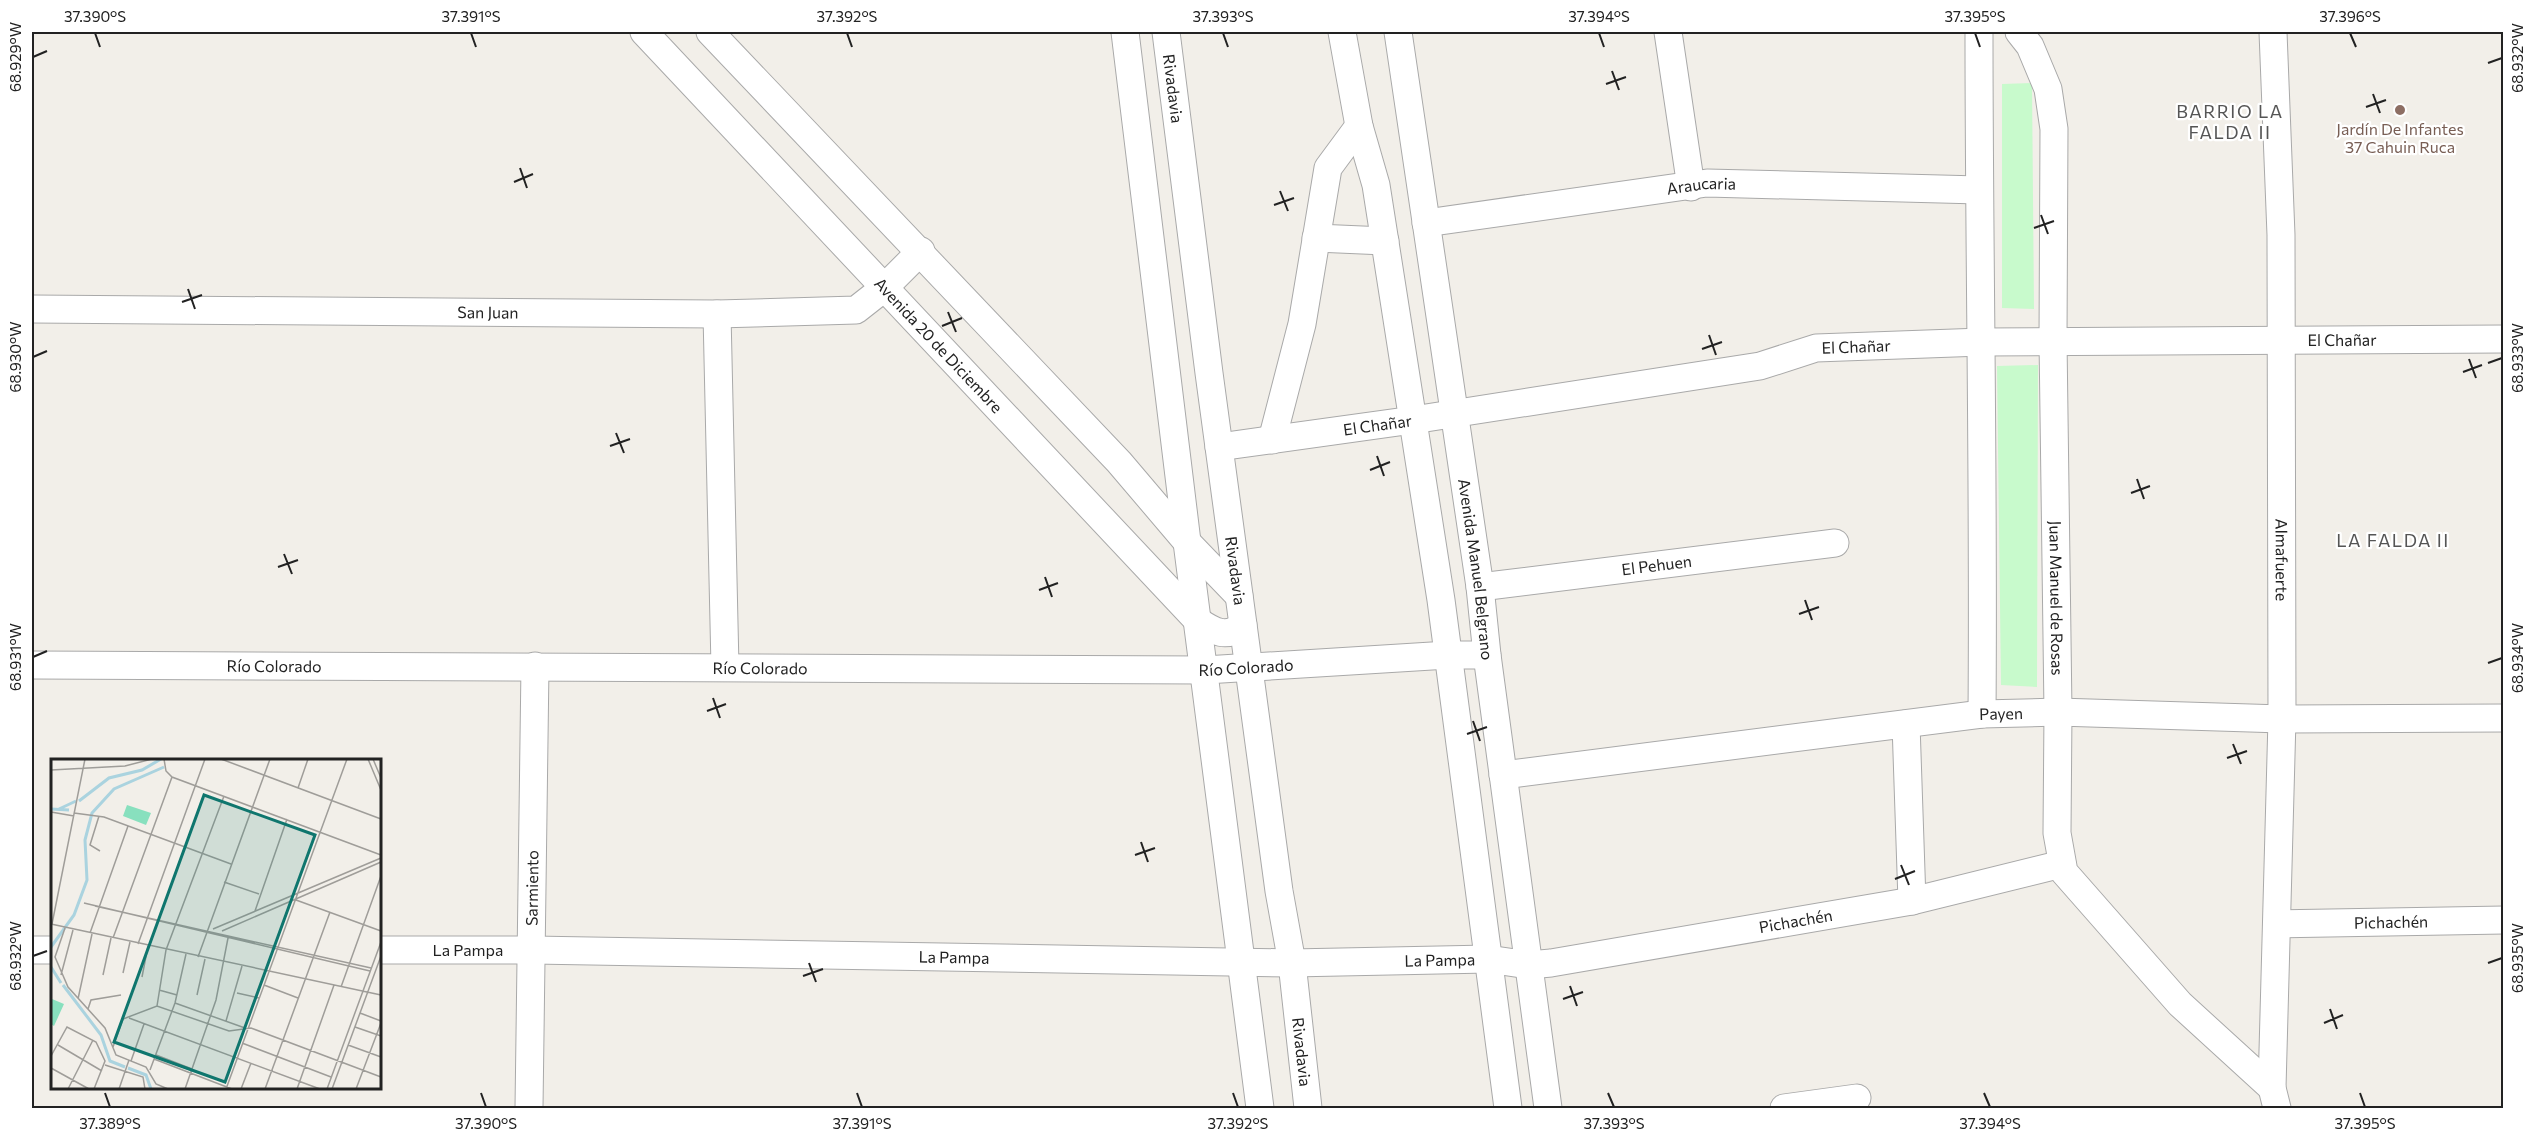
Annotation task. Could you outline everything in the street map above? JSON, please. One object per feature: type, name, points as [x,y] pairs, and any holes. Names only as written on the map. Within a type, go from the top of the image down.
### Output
[{"type":"street","name":"Avenida 20 de Diciembre","points":[[644,32],[1198,621],[1223,634],[1234,633],[1243,625]]},
{"type":"street","points":[[711,32],[1119,462],[1187,542],[1239,596]]},
{"type":"street","points":[[1125,32],[1187,542],[1243,962],[1260,1108]]},
{"type":"street","name":"Rivadavia","points":[[1166,32],[1239,596],[1279,891],[1292,963],[1308,1108]]},
{"type":"street","points":[[1342,32],[1359,126],[1377,185],[1448,655],[1508,1108]]},
{"type":"street","name":"Avenida Manuel Belgrano","points":[[1398,32],[1480,587],[1487,655],[1548,1108]]},
{"type":"street","points":[[1668,32],[1691,187]]},
{"type":"street","points":[[1979,32],[1984,510],[1982,714]]},
{"type":"street","name":"Juan Manuel de Rosas","points":[[2019,32],[2030,46],[2048,89],[2054,129],[2053,340],[2058,712],[2057,833],[2062,864],[2064,872],[2180,1004],[2275,1098]]},
{"type":"street","name":"Almafuerte","points":[[2273,32],[2280,235],[2282,719],[2275,1098]]},
{"type":"street","points":[[1272,440],[1302,324],[1328,168],[1359,126]]},
{"type":"street","name":"Araucaria","points":[[1426,223],[1707,183],[1979,190]]},
{"type":"street","points":[[1316,238],[1385,241]]},
{"type":"street","name":"San Juan","points":[[32,309],[717,314],[856,310],[884,288],[921,251]]},
{"type":"street","points":[[717,314],[725,667]]},
{"type":"street","name":"El Chañar","points":[[1219,447],[1454,414],[1760,366],[1816,348],[2053,340],[2504,339]]},
{"type":"street","name":"El Pehuen","points":[[1480,587],[1835,543]]},
{"type":"street","name":"Río Colorado","points":[[32,665],[1205,670],[1448,655],[1487,655]]},
{"type":"street","name":"Sarmiento","points":[[529,1108],[533,950],[535,666]]},
{"type":"street","name":"Payen","points":[[1503,775],[1982,714],[2058,712],[2282,719],[2504,718]]},
{"type":"street","points":[[1906,724],[1912,901]]},
{"type":"street","name":"Pichachén","points":[[1529,965],[1912,901],[2062,864]]},
{"type":"street","name":"Pichachén","points":[[2277,924],[2504,920]]},
{"type":"street","points":[[32,950],[51,950]]},
{"type":"street","name":"La Pampa","points":[[381,950],[533,950],[1292,963],[1488,959],[1529,965]]},
{"type":"street","points":[[1784,1108],[1857,1098]]},
{"type":"green space","points":[[2032,83],[2034,309],[2002,308],[2002,84]]},
{"type":"green space","points":[[2038,365],[2037,687],[2001,685],[1997,366]]},
{"type":"place","name":"Jardín De Infantes 37 Cahuin Ruca","points":[[2400,110]]},
{"type":"district","name":"BARRIO LA FALDA II","points":[[2230,122]]},
{"type":"district","name":"LA FALDA II","points":[[2393,541]]}]
